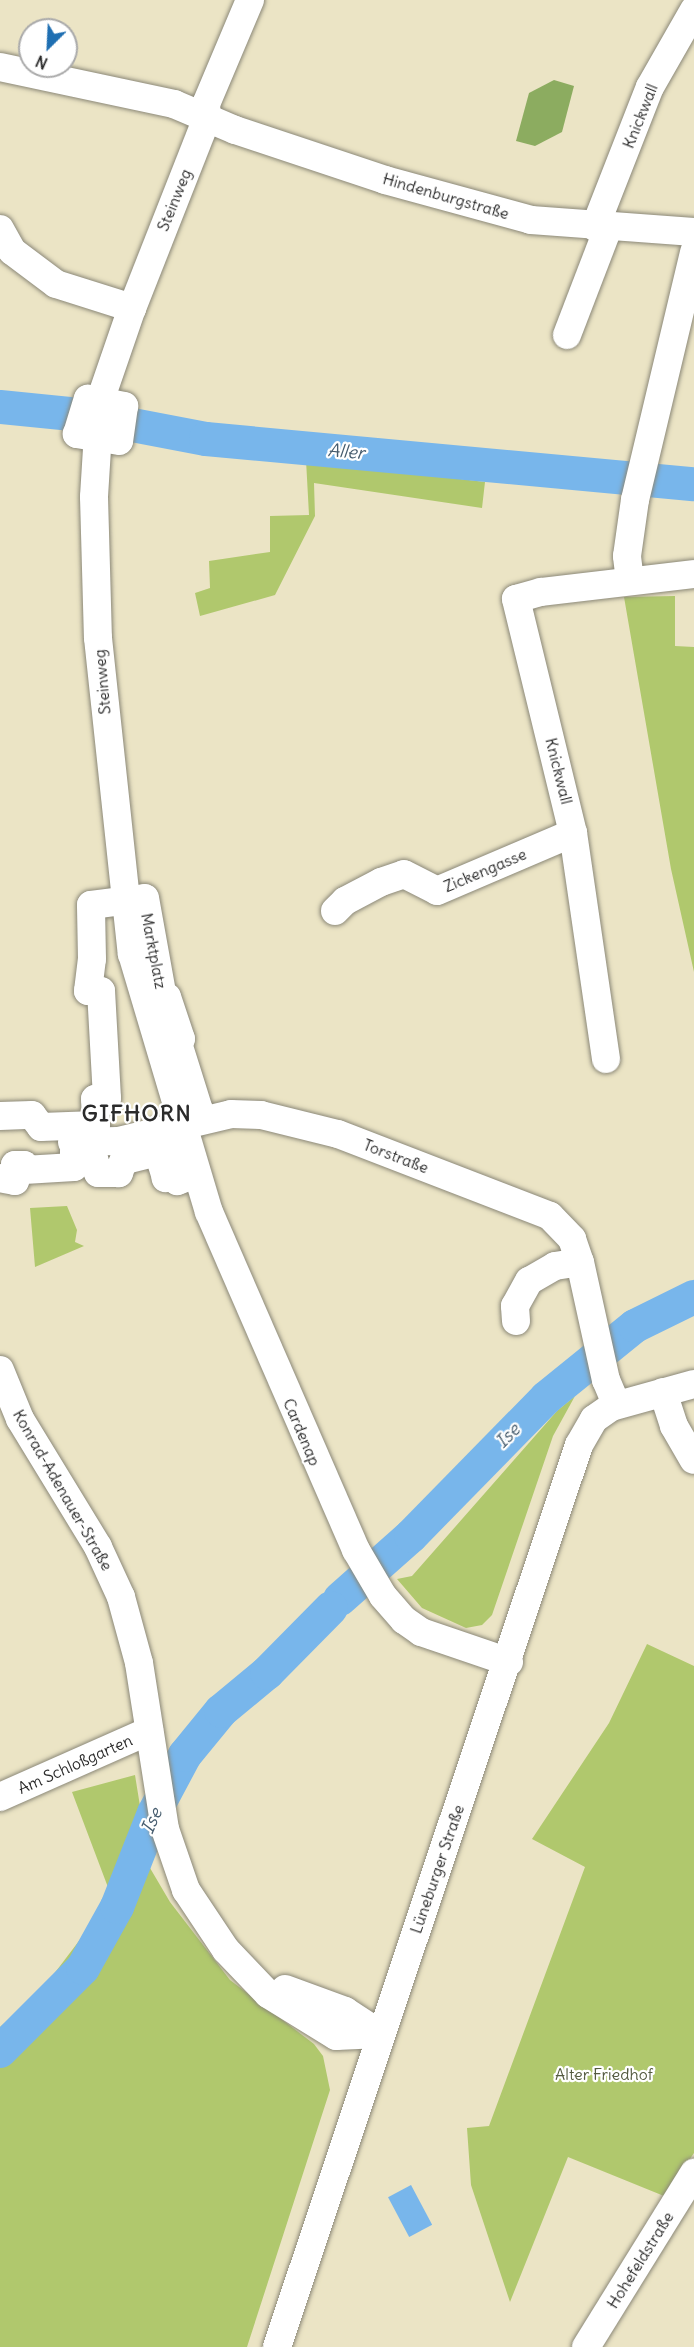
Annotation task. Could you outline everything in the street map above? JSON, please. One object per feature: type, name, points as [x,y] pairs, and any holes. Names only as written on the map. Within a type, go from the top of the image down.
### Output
[{"type":"street","name":"Steinweg","points":[[179,1125],[152,996],[126,913],[98,638],[94,542],[96,438],[77,434],[85,402],[100,401],[132,308],[207,118],[206,104],[250,0]]},
{"type":"street","name":"Knickwall","points":[[567,335],[650,87],[694,10]]},
{"type":"street","name":"Hindenburgstraße","points":[[0,67],[162,101],[395,183],[531,220],[602,228],[694,232]]},
{"type":"street","points":[[6,240],[56,284],[132,308]]},
{"type":"street","points":[[630,581],[627,556],[635,500],[694,252]]},
{"type":"street","name":"Knickwall","points":[[606,1059],[573,832],[516,599],[630,581],[694,574]]},
{"type":"street","name":"Zickengasse","points":[[335,912],[345,901],[381,882],[404,874],[437,891],[573,832]]},
{"type":"street","name":"Marktplatz","points":[[0,1116],[32,1115],[41,1127],[96,1125],[95,1099],[107,1098],[101,991],[88,991],[91,904],[126,913]]},
{"type":"street","name":"Torstraße","points":[[179,1125],[243,1112],[338,1134],[550,1216],[572,1239],[567,1264],[595,1333],[611,1392]]},
{"type":"street","points":[[0,1128],[64,1142],[118,1141],[179,1125],[193,1175],[177,1181],[174,1175],[166,1178],[158,1152],[123,1162],[119,1173],[98,1173],[92,1151],[74,1152],[74,1167],[24,1170],[24,1165],[15,1165],[15,1181],[0,1178]]},
{"type":"street","name":"Cardenap","points":[[179,1125],[209,1212],[331,1499],[356,1550],[383,1596],[404,1620],[421,1632],[509,1662]]},
{"type":"street","points":[[516,1322],[515,1306],[529,1281],[567,1264]]},
{"type":"street","name":"Konrad-Adenauer-Straße","points":[[0,1370],[26,1429],[98,1547],[121,1597],[139,1663],[173,1860],[186,1890],[226,1950],[268,1994],[336,2036],[380,2034]]},
{"type":"street","points":[[611,1392],[663,1392],[694,1384]]},
{"type":"street","name":"Lüneburger Straße","points":[[278,2347],[380,2034],[509,1662],[579,1445],[611,1392]]},
{"type":"street","points":[[663,1392],[674,1426],[694,1460]]},
{"type":"street","name":"Am Schloßgarten","points":[[0,1797],[149,1731]]},
{"type":"street","name":"Hohefeldstraße","points":[[586,2347],[694,2173]]},
{"type":"green space","points":[[554,80],[574,86],[562,132],[535,146],[516,141],[529,93]]},
{"type":"green space","points":[[306,460],[485,482],[482,508],[314,483],[315,516],[275,595],[200,616],[195,593],[210,588],[209,561],[270,552],[270,516],[309,515]]},
{"type":"green space","points":[[675,596],[675,646],[694,647],[694,972],[671,869],[624,597]]},
{"type":"green space","points":[[67,1206],[77,1230],[75,1242],[84,1246],[35,1267],[30,1208]]},
{"type":"green space","points":[[575,1396],[553,1436],[492,1615],[482,1625],[466,1628],[422,1608],[397,1579],[412,1576],[557,1411]]},
{"type":"green space","name":"Alter Friedhof","points":[[647,1644],[694,1666],[694,2153],[664,2196],[568,2157],[510,2302],[471,2185],[467,2128],[489,2126],[585,1867],[532,1839],[609,1723]]},
{"type":"green space","points":[[135,1775],[150,1868],[170,1902],[230,1980],[314,2044],[323,2056],[330,2090],[247,2347],[0,2347],[0,2027],[38,1995],[88,1929],[109,1890],[72,1792]]},
{"type":"water","points":[[653,466],[694,469],[694,492],[647,486]]},
{"type":"water","points":[[411,2185],[432,2225],[409,2237],[388,2197]]},
{"type":"waterway","name":"Aller","points":[[0,407],[80,415],[206,439],[694,484]]},
{"type":"waterway","name":"Ise","points":[[340,1599],[411,1536],[546,1398],[635,1326],[694,1297]]},
{"type":"waterway","name":"Ise","points":[[0,2051],[83,1968],[117,1907],[154,1813],[185,1755],[221,1711],[267,1673],[331,1608]]},
{"type":"district","name":"GIFHORN","points":[[137,1114]]}]
